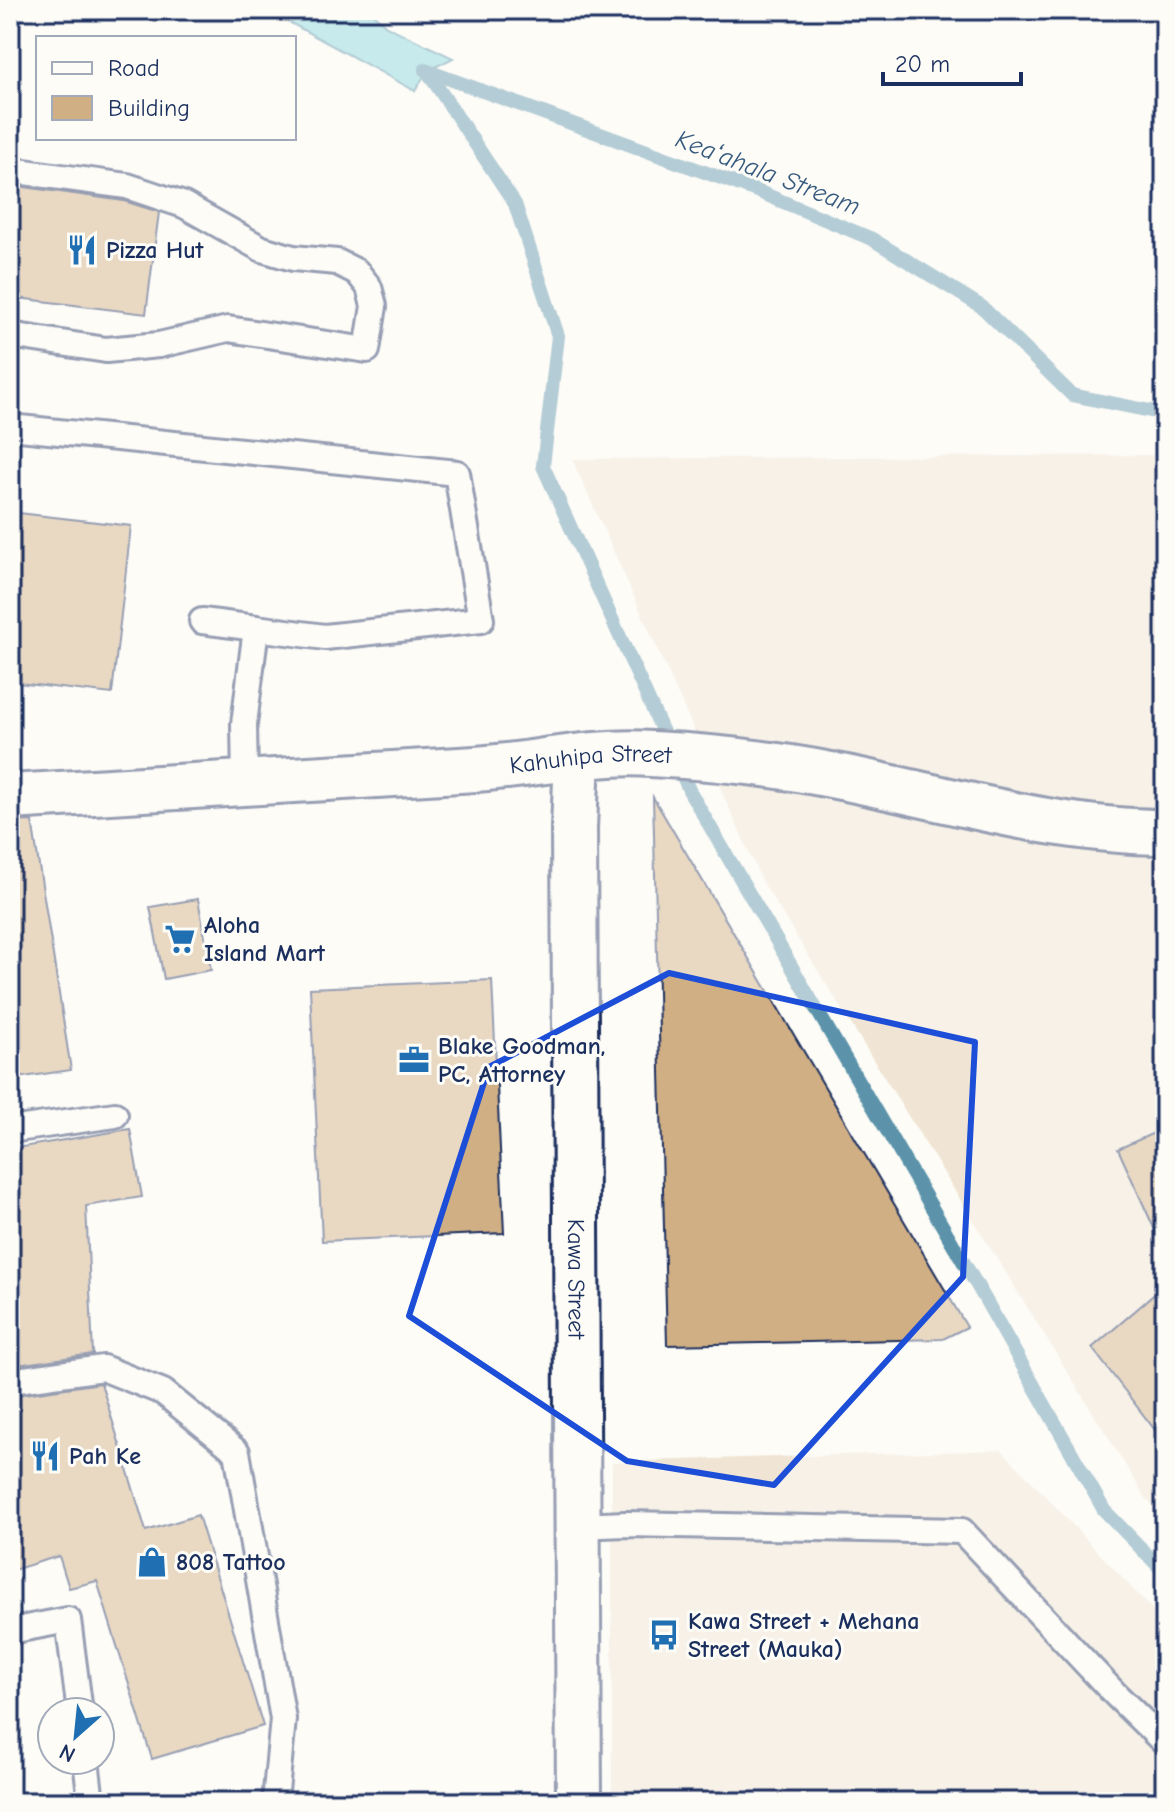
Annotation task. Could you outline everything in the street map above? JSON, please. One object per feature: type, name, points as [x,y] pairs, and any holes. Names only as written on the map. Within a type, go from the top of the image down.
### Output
[{"type":"street","name":"Kahuhipa Street","points":[[10,797],[494,768],[577,757],[646,753],[751,761],[830,774],[1037,819],[1127,832],[1165,832]]},
{"type":"street","name":"Kawa Street","points":[[577,757],[574,844],[579,1802]]},
{"type":"lane","points":[[10,170],[127,186],[184,205],[262,249],[293,258],[337,262],[357,272],[369,287],[374,306],[367,350],[228,329],[159,345],[106,350],[10,335]]},
{"type":"lane","points":[[10,427],[457,473],[481,620],[325,637],[202,621]]},
{"type":"lane","points":[[245,783],[244,724],[256,628]]},
{"type":"lane","points":[[10,1130],[115,1115]]},
{"type":"lane","points":[[10,1381],[103,1368],[163,1392],[237,1452],[283,1719],[275,1802]]},
{"type":"lane","points":[[577,1526],[626,1524],[962,1531],[1165,1743]]},
{"type":"lane","points":[[10,1631],[68,1620],[78,1696]]},
{"type":"lane","points":[[88,1776],[91,1802]]},
{"type":"highlighted area","points":[[669,973],[975,1042],[963,1277],[774,1485],[627,1461],[409,1316],[489,1067]]},
{"type":"shaded area","points":[[1165,455],[1165,1517],[1146,1498],[762,881],[572,459]]},
{"type":"shaded area","points":[[1002,1450],[1165,1623],[1165,1802],[612,1802],[612,1462]]},
{"type":"water","points":[[267,10],[369,10],[386,26],[453,58],[427,71],[415,91]]},
{"type":"building","name":"Pizza Hut","points":[[10,185],[124,201],[159,212],[146,314],[10,297]]},
{"type":"building","points":[[10,512],[131,526],[112,694],[10,682]]},
{"type":"building","points":[[653,797],[967,1327],[943,1339],[667,1345]]},
{"type":"building","points":[[32,821],[71,1070],[10,1079],[10,822]]},
{"type":"building","name":"Aloha Island Mart","points":[[198,899],[211,970],[164,979],[150,907]]},
{"type":"building","points":[[492,980],[504,1233],[322,1241],[310,988]]},
{"type":"building","points":[[1165,1128],[1165,1252],[1118,1149]]},
{"type":"building","points":[[130,1129],[142,1197],[86,1206],[93,1354],[10,1366],[10,1149]]},
{"type":"building","points":[[1165,1285],[1165,1443],[1092,1348]]},
{"type":"building","points":[[101,1383],[146,1531],[198,1515],[263,1726],[152,1759],[97,1581],[69,1588],[59,1556],[10,1571],[10,1396]]},
{"type":"waterway","name":"Keaʻahala Stream","points":[[425,70],[762,193],[872,239],[982,307],[1072,395],[1165,414]]},
{"type":"waterway","points":[[427,71],[515,204],[558,336],[543,466],[690,792],[1104,1510],[1165,1573]]},
{"type":"place","name":"Pizza Hut","points":[[82,250]]},
{"type":"place","name":"Aloha Island Mart","points":[[180,939]]},
{"type":"place","name":"Blake Goodman, PC, Attorney","points":[[414,1060]]},
{"type":"place","name":"Pah Ke","points":[[45,1456]]},
{"type":"place","name":"808 Tattoo","points":[[152,1562]]},
{"type":"place","name":"Kawa Street + Mehana Street (Mauka)","points":[[664,1635]]}]
